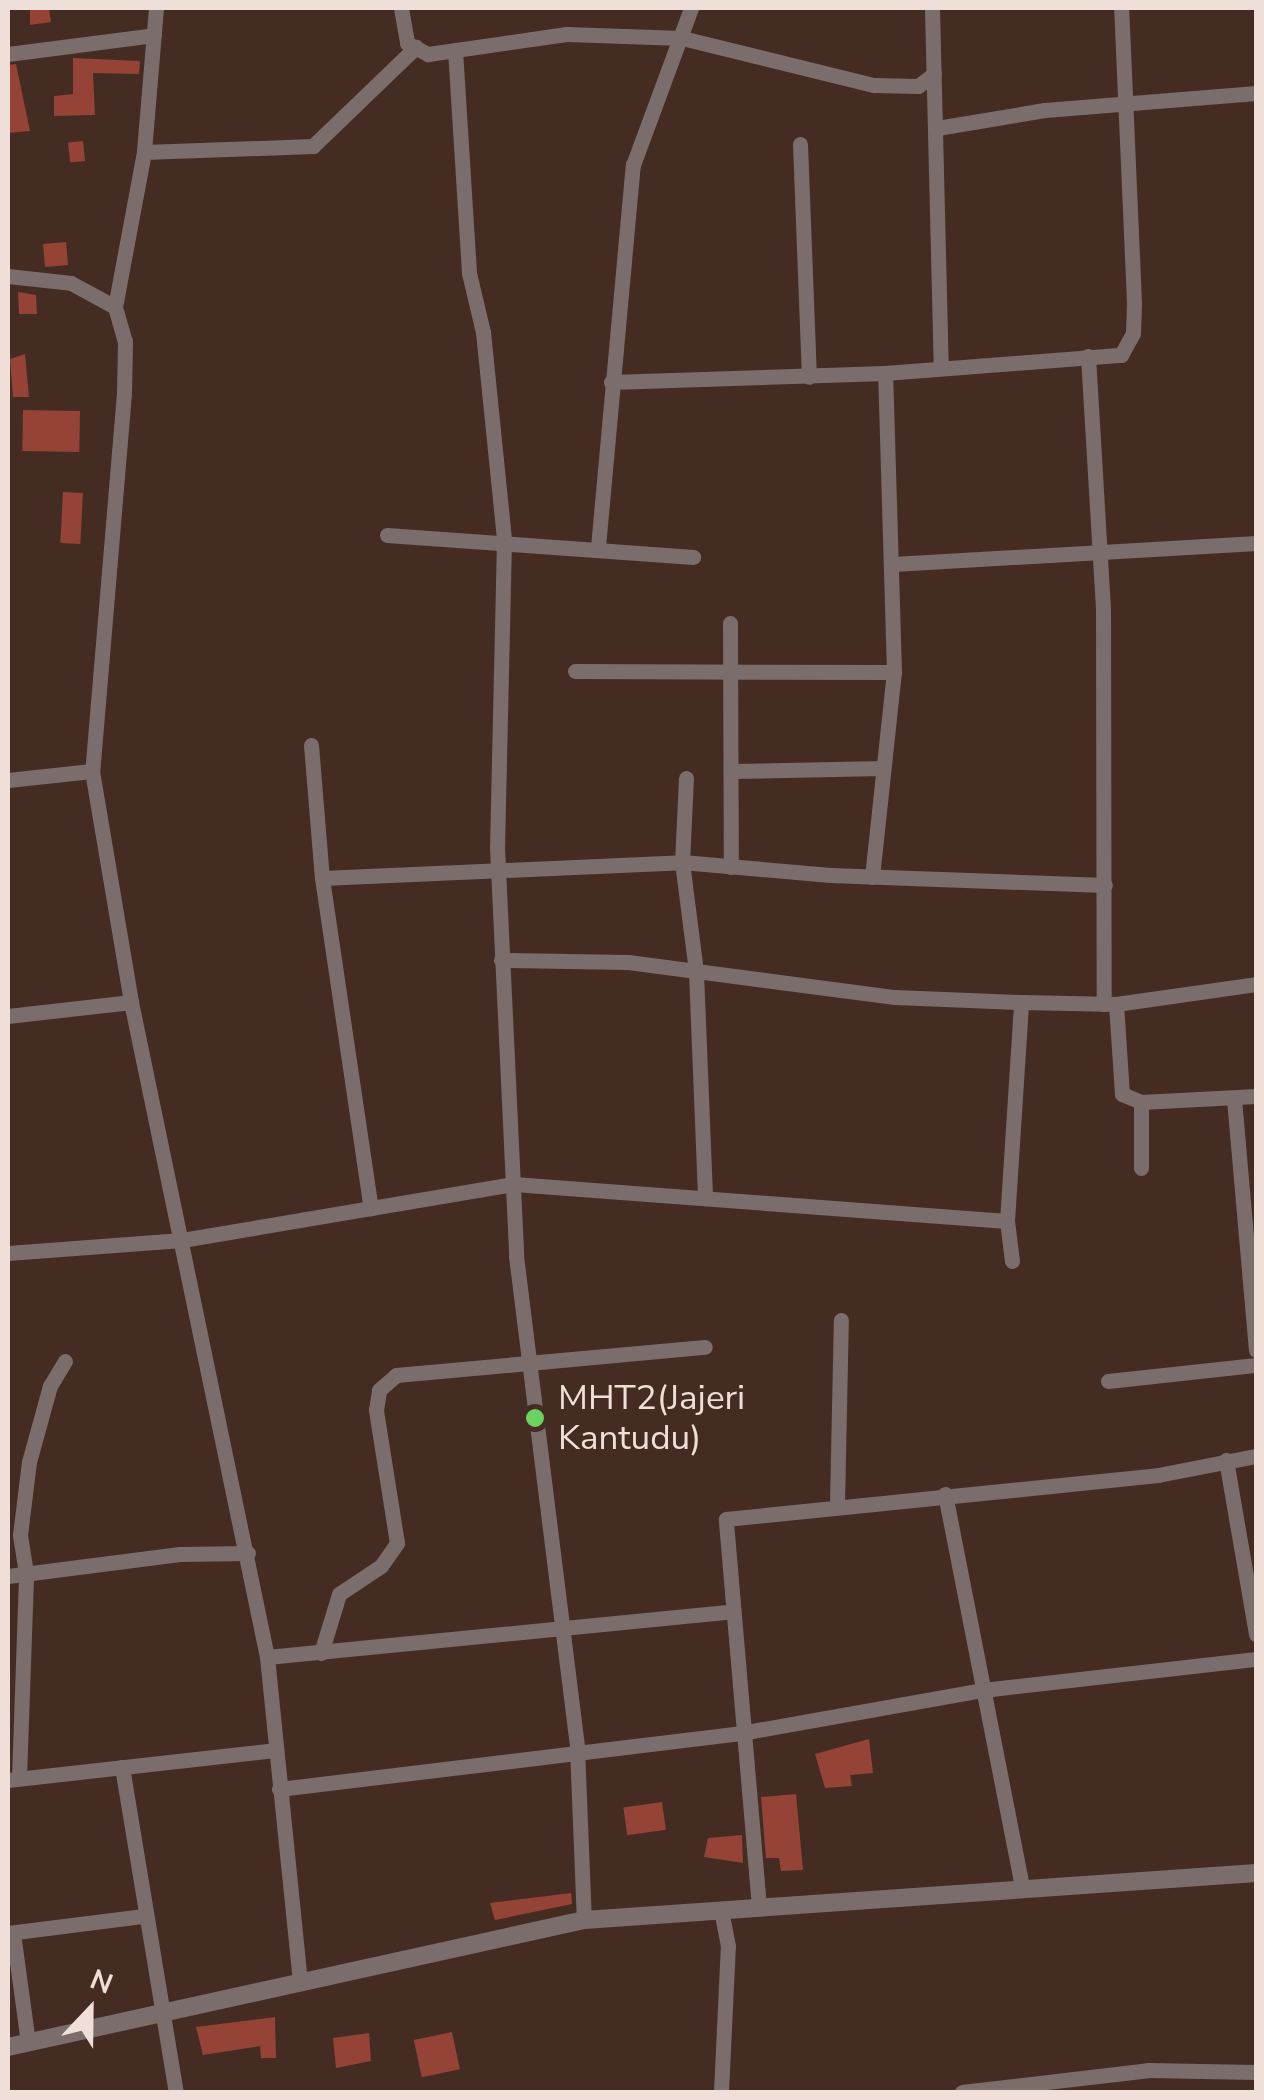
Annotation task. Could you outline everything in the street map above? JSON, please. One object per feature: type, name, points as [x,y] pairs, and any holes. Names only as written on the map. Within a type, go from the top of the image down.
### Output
[{"type":"street","points":[[156,8],[144,152],[116,307],[124,341],[124,393],[92,770],[131,1002],[268,1657],[274,1750],[300,1983]]},
{"type":"street","points":[[400,8],[407,43],[428,54],[566,34],[682,38],[874,85],[918,86],[934,74]]},
{"type":"street","points":[[598,547],[633,165],[691,8]]},
{"type":"street","points":[[932,8],[941,368]]},
{"type":"street","points":[[611,382],[885,373],[1121,355],[1133,333],[1121,8]]},
{"type":"street","points":[[8,54],[154,35]]},
{"type":"street","points":[[144,152],[313,146],[416,47]]},
{"type":"street","points":[[455,50],[469,273],[483,332],[504,540],[498,872],[521,1325],[530,1361],[577,1748],[584,1920]]},
{"type":"street","points":[[937,128],[1123,102],[1256,92]]},
{"type":"street","points":[[800,144],[808,377]]},
{"type":"street","points":[[8,276],[72,283],[116,307]]},
{"type":"street","points":[[1088,356],[1100,556],[1110,1004],[1122,1094],[1141,1102],[1256,1096]]},
{"type":"street","points":[[872,877],[894,672],[885,373]]},
{"type":"street","points":[[387,536],[504,540],[693,557]]},
{"type":"street","points":[[893,564],[1100,556],[1256,543]]},
{"type":"street","points":[[730,623],[731,868]]},
{"type":"street","points":[[574,671],[894,672]]},
{"type":"street","points":[[311,745],[322,878],[371,1208]]},
{"type":"street","points":[[732,771],[884,768]]},
{"type":"street","points":[[8,780],[92,770]]},
{"type":"street","points":[[686,778],[682,862],[696,972],[705,1198]]},
{"type":"street","points":[[322,878],[682,862],[872,877],[1105,885]]},
{"type":"street","points":[[502,960],[628,962],[895,997],[1020,1002],[1110,1004],[1256,984]]},
{"type":"street","points":[[8,1016],[131,1002]]},
{"type":"street","points":[[1012,1261],[1007,1220],[1020,1002]]},
{"type":"street","points":[[1234,1099],[1256,1350]]},
{"type":"street","points":[[1141,1102],[1141,1168]]},
{"type":"street","points":[[8,1254],[182,1240],[514,1184],[1007,1220]]},
{"type":"street","points":[[837,1504],[841,1320]]},
{"type":"street","points":[[321,1654],[338,1594],[381,1566],[396,1543],[376,1410],[379,1390],[396,1374],[705,1347]]},
{"type":"street","points":[[65,1361],[50,1386],[29,1462],[20,1535],[26,1572],[13,1779],[274,1750]]},
{"type":"street","points":[[1108,1381],[1256,1365]]},
{"type":"street","points":[[759,1907],[730,1612],[726,1519],[837,1504],[1158,1476],[1256,1456]]},
{"type":"street","points":[[1226,1460],[1256,1634]]},
{"type":"street","points":[[945,1494],[1022,1887]]},
{"type":"street","points":[[8,1576],[180,1554],[248,1553]]},
{"type":"street","points":[[268,1657],[730,1612]]},
{"type":"street","points":[[280,1790],[577,1748],[741,1733],[983,1690],[1256,1659]]},
{"type":"street","points":[[122,1768],[142,1916],[176,2092]]},
{"type":"street","points":[[8,2047],[584,1920],[1256,1873]]},
{"type":"street","points":[[721,1910],[728,1946],[721,2092]]},
{"type":"street","points":[[28,2042],[10,1933],[142,1916]]},
{"type":"street","points":[[962,2092],[1037,2088],[1148,2070],[1256,2072]]},
{"type":"building","points":[[30,8],[49,8],[51,22],[30,25]]},
{"type":"building","points":[[73,58],[140,61],[139,74],[93,73],[95,115],[54,116],[54,96],[73,94]]},
{"type":"building","points":[[16,64],[30,131],[8,133],[8,65]]},
{"type":"building","points":[[83,141],[85,161],[70,162],[68,143]]},
{"type":"building","points":[[66,242],[68,265],[45,267],[43,244]]},
{"type":"building","points":[[18,292],[36,295],[37,314],[19,314]]},
{"type":"building","points":[[25,354],[29,397],[13,397],[10,359]]},
{"type":"building","points":[[23,410],[80,411],[79,452],[22,451]]},
{"type":"building","points":[[63,492],[83,493],[80,544],[60,543]]},
{"type":"building","points":[[869,1739],[873,1773],[850,1775],[852,1786],[825,1788],[815,1754]]},
{"type":"building","points":[[796,1794],[803,1870],[781,1871],[779,1858],[766,1858],[761,1797]]},
{"type":"building","points":[[662,1802],[666,1830],[627,1835],[623,1807]]},
{"type":"building","points":[[742,1835],[743,1863],[704,1857],[708,1838]]},
{"type":"building","points":[[571,1893],[572,1904],[495,1920],[490,1903]]},
{"type":"building","points":[[275,2017],[276,2058],[261,2058],[260,2046],[203,2055],[196,2027]]},
{"type":"building","points":[[452,2032],[460,2069],[422,2077],[414,2040]]},
{"type":"building","points":[[369,2033],[371,2061],[336,2068],[333,2038]]},
{"type":"place","name":"MHT2(Jajeri Kantudu)","points":[[535,1418]]}]
